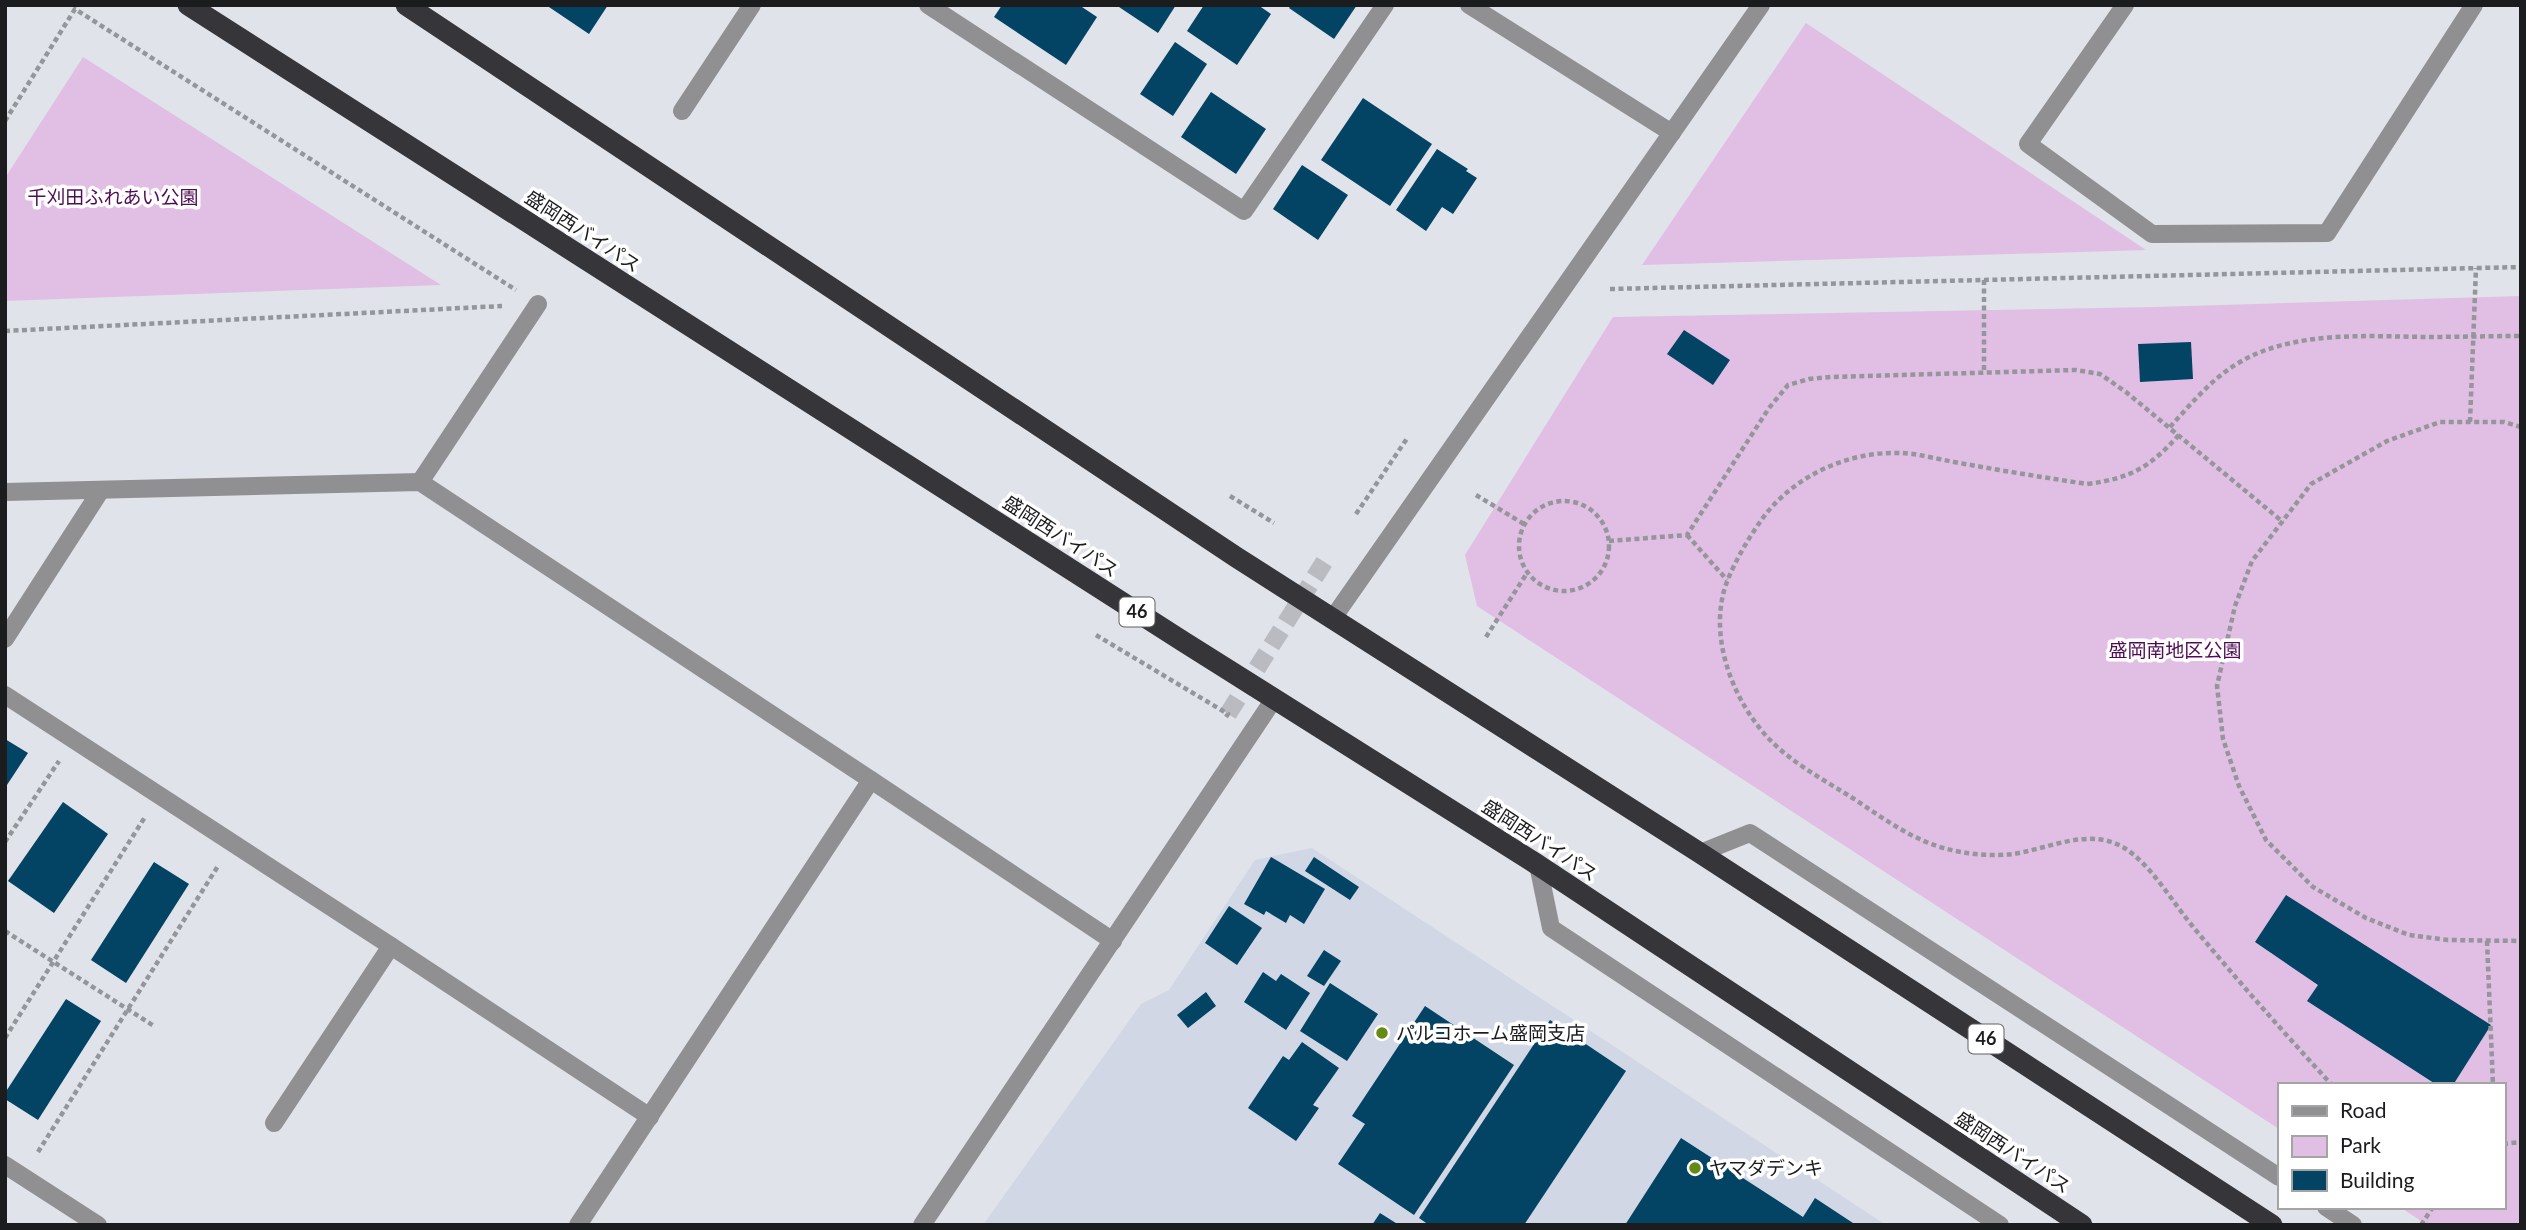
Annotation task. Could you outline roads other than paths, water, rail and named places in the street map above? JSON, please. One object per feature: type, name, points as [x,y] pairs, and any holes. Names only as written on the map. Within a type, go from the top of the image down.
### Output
[{"type":"highway","name":"盛岡西バイパス","points":[[188,5],[1538,865],[2082,1225]]},
{"type":"highway","name":"46","points":[[406,5],[1236,557],[1700,853],[2272,1225]]},
{"type":"street","points":[[682,111],[752,5]]},
{"type":"street","points":[[928,5],[1244,211],[1385,5]]},
{"type":"street","points":[[1469,5],[1672,134]]},
{"type":"street","points":[[1332,618],[1761,5]]},
{"type":"street","points":[[2125,5],[2028,144],[2152,234],[2327,233],[2474,5]]},
{"type":"street","points":[[420,482],[538,304]]},
{"type":"street","points":[[5,492],[420,482],[1113,941]]},
{"type":"street","points":[[5,639],[101,490]]},
{"type":"street","points":[[5,695],[650,1117]]},
{"type":"street","points":[[922,1225],[1274,699]]},
{"type":"street","points":[[579,1225],[872,780]]},
{"type":"street","points":[[1700,853],[1749,833],[2278,1176]]},
{"type":"street","points":[[1538,865],[1551,928],[2000,1225]]},
{"type":"street","points":[[274,1123],[391,946]]},
{"type":"street","points":[[5,1165],[98,1225]]},
{"type":"street","points":[[2329,1209],[2353,1225]]},
{"type":"tunnel","points":[[1228,714],[1328,556]]},
{"type":"place","name":"パルコホーム盛岡支店","points":[[1382,1033]]},
{"type":"place","name":"ヤマダデンキ","points":[[1695,1168]]},
{"type":"park label","name":"千刈田ふれあい公園","points":[[113,197]]},
{"type":"park label","name":"盛岡南地区公園","points":[[2175,650]]}]
